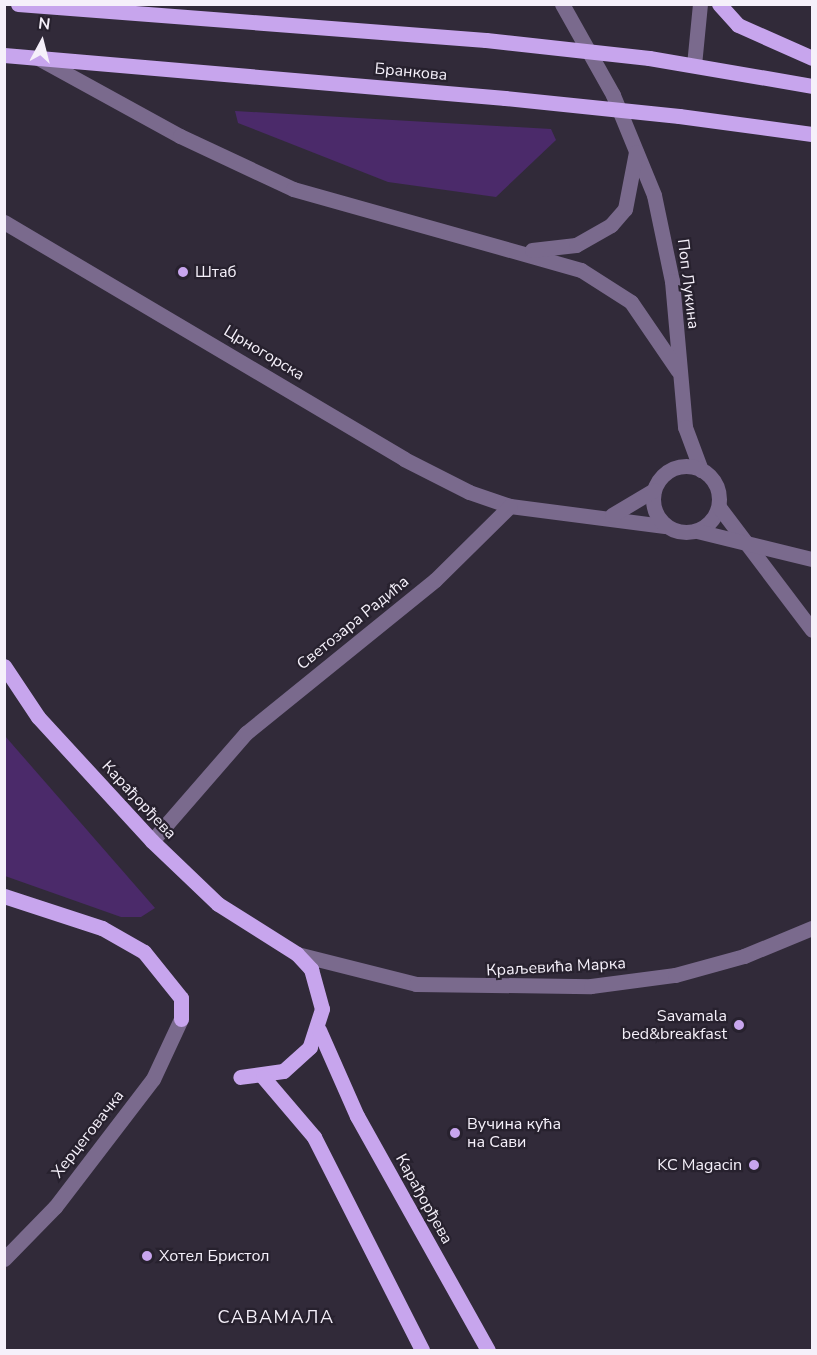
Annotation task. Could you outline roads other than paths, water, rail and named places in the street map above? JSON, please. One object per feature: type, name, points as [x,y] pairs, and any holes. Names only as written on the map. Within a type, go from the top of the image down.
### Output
[{"type":"main road","points":[[18,4],[486,40],[649,58],[813,86]]},
{"type":"main road","points":[[719,4],[738,25],[813,58]]},
{"type":"main road","name":"Бранкова","points":[[4,55],[505,98],[679,116],[813,134]]},
{"type":"main road","name":"Карађорђева","points":[[4,666],[38,717],[152,841],[218,904],[268,939],[297,954]]},
{"type":"main road","points":[[4,896],[124,939],[164,970],[181,998],[181,1019]]},
{"type":"main road","points":[[240,1077],[263,1077],[292,1066],[319,1030],[320,988],[297,954]]},
{"type":"main road","name":"Карађорђева","points":[[319,1030],[357,1116],[488,1350]]},
{"type":"main road","points":[[263,1077],[314,1137],[422,1350]]},
{"type":"street","points":[[152,14],[166,4]]},
{"type":"street","name":"Поп Лукина","points":[[562,4],[613,95],[636,151],[668,252],[685,427],[701,470]]},
{"type":"street","points":[[694,65],[700,4]]},
{"type":"street","points":[[37,58],[189,141],[293,189],[390,219],[523,251],[580,270],[631,302],[678,371]]},
{"type":"street","points":[[523,251],[576,245],[611,225],[625,208],[636,151]]},
{"type":"street","name":"Црногорска","points":[[4,222],[404,459],[510,506]]},
{"type":"street","name":"Поп Лукина","points":[[674,468],[685,427]]},
{"type":"street","points":[[609,516],[654,490],[674,468],[701,470],[716,485],[719,507],[749,543],[813,630]]},
{"type":"street","points":[[654,490],[653,506],[665,526]]},
{"type":"street","points":[[510,506],[609,516],[697,531],[813,559]]},
{"type":"street","name":"Светозара Радића","points":[[152,841],[246,734],[435,580],[510,506]]},
{"type":"street","points":[[697,531],[719,507]]},
{"type":"street","name":"Краљевића Марка","points":[[297,954],[416,984],[591,986],[675,975],[744,956],[813,928]]},
{"type":"street","name":"Херцеговачка","points":[[4,1259],[55,1207],[153,1080],[181,1019]]},
{"type":"place","name":"Штаб","points":[[183,272]]},
{"type":"place","name":"Savamala bed&breakfast","points":[[739,1025]]},
{"type":"place","name":"Вучина кућа на Сави","points":[[455,1133]]},
{"type":"place","name":"KC Magacin","points":[[754,1165]]},
{"type":"place","name":"Хотел Бристол","points":[[147,1256]]},
{"type":"district","name":"САВАМАЛА","points":[[276,1317]]}]
